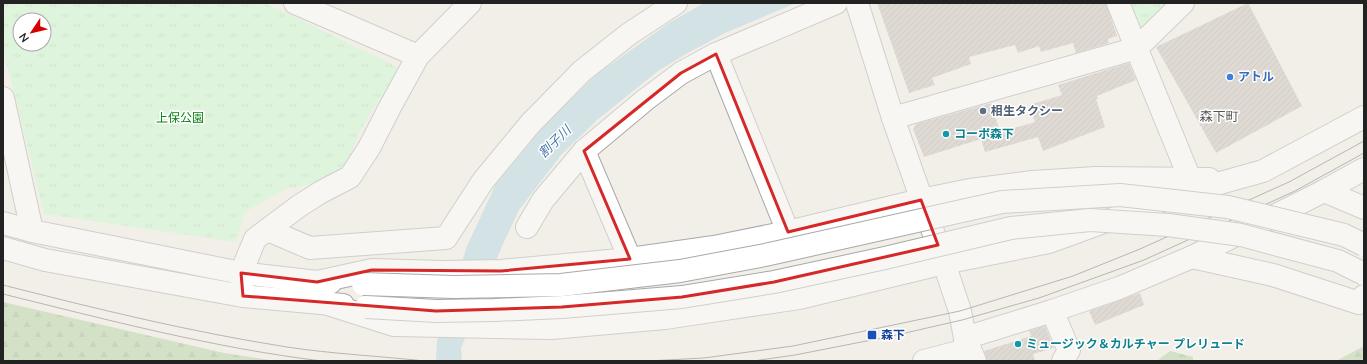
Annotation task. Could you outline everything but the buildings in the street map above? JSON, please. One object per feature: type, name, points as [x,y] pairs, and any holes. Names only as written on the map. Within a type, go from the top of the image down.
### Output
[{"type":"street","points":[[295,3],[418,56]]},
{"type":"street","points":[[243,296],[241,273],[255,239],[299,206],[321,192],[350,177],[369,148],[390,106],[418,56],[470,3]]},
{"type":"street","points":[[268,230],[310,248],[446,238],[483,181],[550,102],[593,61],[628,34],[676,3]]},
{"type":"street","points":[[528,227],[543,200],[584,152],[645,100],[681,73],[716,54],[836,3]]},
{"type":"street","points":[[857,3],[893,118],[960,311],[970,349]]},
{"type":"street","points":[[1118,3],[1190,179]]},
{"type":"street","points":[[893,118],[1137,48],[1183,3]]},
{"type":"street","points":[[716,54],[788,232]]},
{"type":"street","points":[[3,98],[32,231]]},
{"type":"street","points":[[328,304],[394,325],[477,328],[550,328],[664,318],[798,298],[944,263],[1048,242],[1181,194],[1264,172],[1364,117]]},
{"type":"street","points":[[584,152],[630,259]]},
{"type":"street","points":[[924,361],[970,349],[1052,311],[1119,288],[1192,257],[1324,191],[1364,169]]},
{"type":"street","points":[[316,282],[372,270],[442,272],[501,271],[630,259],[714,247],[788,232],[921,200],[970,190],[1033,182],[1096,178],[1216,179],[1264,172]]},
{"type":"street","points":[[1324,191],[1364,208]]},
{"type":"street","points":[[3,223],[32,231],[241,273],[316,282],[454,287],[561,285],[673,272],[765,255],[1002,202],[1120,195],[1228,207],[1344,235],[1364,245]]},
{"type":"street","points":[[3,248],[45,260],[243,296],[366,307],[436,311],[562,307],[682,297],[774,282],[885,258],[1011,228],[1090,220],[1168,225],[1241,235],[1338,261],[1364,274]]},
{"type":"street","points":[[1192,257],[1273,275],[1359,303],[1364,296]]},
{"type":"street","points":[[1052,311],[1069,350],[1063,361]]},
{"type":"highlighted area","points":[[716,54],[788,232],[921,200],[938,245],[774,282],[682,297],[562,307],[436,311],[243,296],[241,273],[317,282],[372,270],[501,271],[630,259],[584,151],[681,73]]},
{"type":"green space","name":"上保公園","points":[[3,3],[264,3],[399,68],[360,131],[349,160],[330,181],[288,188],[245,212],[236,242],[44,214],[3,48]]},
{"type":"green space","points":[[1126,3],[1170,3],[1143,29],[1135,24]]},
{"type":"green space","points":[[3,302],[224,353],[276,361],[3,361]]},
{"type":"green space","points":[[1364,346],[1364,361],[1336,361]]},
{"type":"green space","points":[[1170,351],[1193,357],[1193,361],[1157,361]]},
{"type":"water","name":"割子川","points":[[704,3],[796,3],[725,33],[658,71],[597,120],[561,155],[519,210],[502,246],[461,348],[462,361],[436,361],[437,341],[467,246],[496,184],[545,125],[596,75],[669,23]]},
{"type":"tram line","points":[[647,361],[704,358],[793,346],[960,311],[1073,276],[1140,249],[1289,182],[1364,141]]},
{"type":"tram line","points":[[753,361],[795,355],[892,336],[962,320],[1039,298],[1144,260],[1295,191],[1364,153]]},
{"type":"tram line","points":[[3,285],[144,319],[251,341],[287,347],[425,361]]},
{"type":"tram line","points":[[3,294],[201,341],[241,349],[322,361]]},
{"type":"place","name":"アトル","points":[[1230,77]]},
{"type":"place","name":"相生タクシー","points":[[983,111]]},
{"type":"place","name":"コーポ森下","points":[[946,134]]},
{"type":"place","name":"森下","points":[[872,335]]},
{"type":"place","name":"ミュージック＆カルチャー プレリュード","points":[[1018,344]]},
{"type":"district","name":"森下町","points":[[1219,117]]}]
